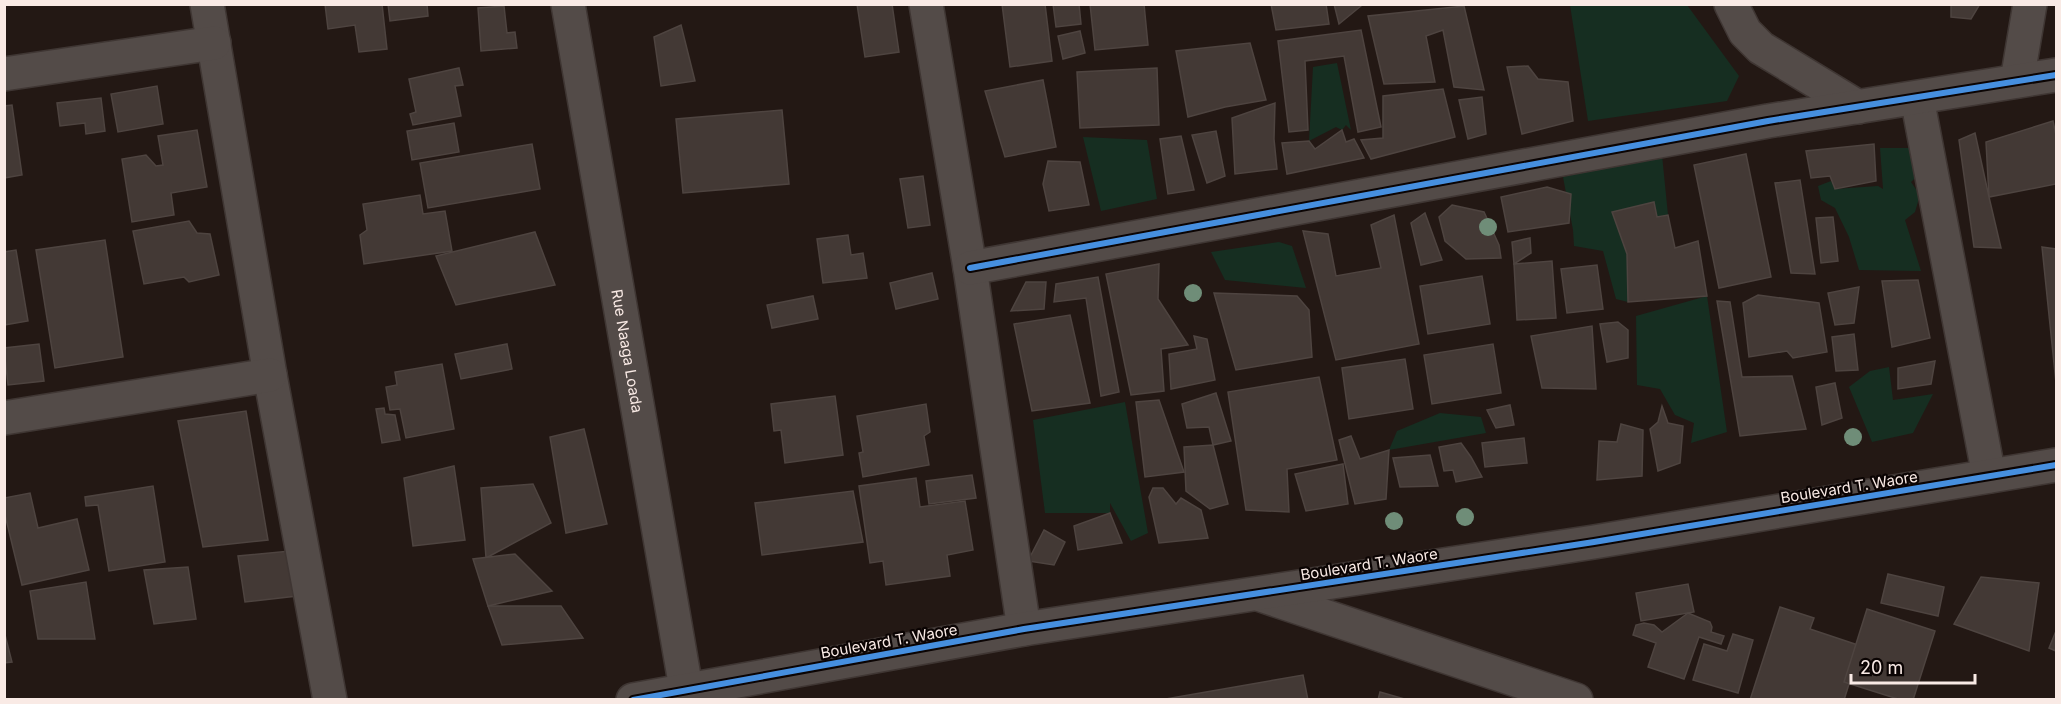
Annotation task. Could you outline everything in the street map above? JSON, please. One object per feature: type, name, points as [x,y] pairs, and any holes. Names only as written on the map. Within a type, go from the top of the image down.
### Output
[{"type":"street","points":[[207,4],[270,375],[330,699]]},
{"type":"street","name":"Rue Naaga Loada","points":[[568,4],[687,695]]},
{"type":"street","points":[[926,4],[970,268],[1024,629]]},
{"type":"street","points":[[1731,4],[1745,32],[1761,48],[1858,107]]},
{"type":"street","points":[[2017,81],[2030,4]]},
{"type":"street","points":[[4,75],[214,43]]},
{"type":"street","points":[[970,268],[1768,121],[2056,75]]},
{"type":"street","points":[[1917,98],[1989,476]]},
{"type":"street","points":[[4,418],[270,375]]},
{"type":"street","name":"Boulevard T. Waore","points":[[633,699],[687,695],[1024,629],[1594,542],[2056,465]]},
{"type":"street","points":[[1257,593],[1576,699]]},
{"type":"green space","points":[[1570,5],[1687,5],[1739,76],[1727,101],[1588,121]]},
{"type":"green space","points":[[1337,63],[1351,130],[1346,125],[1342,130],[1336,127],[1309,141],[1313,67]]},
{"type":"green space","points":[[1083,137],[1147,140],[1157,199],[1101,211]]},
{"type":"green space","points":[[1880,148],[1910,148],[1921,172],[1911,182],[1920,195],[1915,212],[1905,220],[1921,271],[1859,270],[1849,237],[1835,208],[1821,200],[1818,186],[1831,181],[1835,189],[1878,186],[1883,189]]},
{"type":"green space","points":[[1662,155],[1668,215],[1657,217],[1653,202],[1612,213],[1627,254],[1628,302],[1616,299],[1603,251],[1574,246],[1563,177]]},
{"type":"green space","points":[[1279,242],[1292,246],[1306,288],[1225,280],[1211,252]]},
{"type":"green space","points":[[1707,296],[1727,432],[1691,443],[1694,423],[1675,415],[1660,389],[1637,385],[1636,316]]},
{"type":"green space","points":[[1889,367],[1893,400],[1933,394],[1913,433],[1872,442],[1849,387],[1870,371]]},
{"type":"green space","points":[[1125,402],[1148,533],[1131,541],[1110,503],[1110,513],[1045,513],[1033,420]]},
{"type":"green space","points":[[1440,413],[1481,417],[1486,433],[1389,450],[1397,431]]},
{"type":"building","points":[[325,4],[382,4],[387,49],[359,52],[355,25],[328,29]]},
{"type":"building","points":[[388,4],[427,4],[428,16],[390,21]]},
{"type":"building","points":[[857,4],[892,4],[899,52],[865,57]]},
{"type":"building","points":[[1002,4],[1045,4],[1052,61],[1010,67]]},
{"type":"building","points":[[1053,4],[1079,4],[1081,24],[1056,27]]},
{"type":"building","points":[[1090,4],[1144,4],[1148,45],[1095,50]]},
{"type":"building","points":[[1271,4],[1326,4],[1329,24],[1276,30]]},
{"type":"building","points":[[1334,4],[1361,4],[1361,6],[1339,24]]},
{"type":"building","points":[[1951,4],[1980,4],[1971,19],[1951,17]]},
{"type":"building","points":[[504,6],[507,33],[515,32],[517,48],[481,51],[478,8]]},
{"type":"building","points":[[1464,6],[1484,90],[1454,87],[1443,30],[1426,36],[1435,82],[1384,84],[1368,16]]},
{"type":"building","points":[[681,25],[695,81],[661,86],[654,37]]},
{"type":"building","points":[[1361,30],[1381,127],[1358,132],[1344,56],[1305,61],[1308,130],[1289,132],[1278,41]]},
{"type":"building","points":[[1080,31],[1085,53],[1063,59],[1058,36]]},
{"type":"building","points":[[1250,43],[1266,100],[1225,107],[1188,117],[1176,51]]},
{"type":"building","points":[[1528,66],[1538,79],[1568,82],[1573,121],[1522,134],[1507,67]]},
{"type":"building","points":[[459,68],[463,85],[455,86],[461,116],[413,125],[410,114],[416,112],[409,79]]},
{"type":"building","points":[[1157,68],[1159,125],[1080,128],[1077,72]]},
{"type":"building","points":[[1043,80],[1056,147],[1005,157],[985,91]]},
{"type":"building","points":[[157,86],[163,124],[118,132],[111,94]]},
{"type":"building","points":[[1443,89],[1455,137],[1371,159],[1361,140],[1383,138],[1383,96]]},
{"type":"building","points":[[1482,97],[1486,134],[1468,139],[1459,100]]},
{"type":"building","points":[[101,98],[105,131],[86,134],[85,123],[60,126],[57,103]]},
{"type":"building","points":[[1275,103],[1274,139],[1277,169],[1235,174],[1232,118]]},
{"type":"building","points":[[12,105],[22,175],[4,178],[4,106]]},
{"type":"building","points":[[782,110],[789,184],[683,193],[676,119]]},
{"type":"building","points":[[2053,121],[2056,135],[2056,184],[1989,197],[1986,142]]},
{"type":"building","points":[[454,123],[459,152],[412,160],[407,131]]},
{"type":"building","points":[[197,130],[207,187],[171,193],[174,215],[132,222],[122,159],[146,155],[156,166],[163,165],[158,136]]},
{"type":"building","points":[[1342,130],[1346,142],[1354,139],[1364,158],[1287,174],[1282,143],[1309,141],[1315,149]]},
{"type":"building","points":[[1216,131],[1225,176],[1207,183],[1192,135]]},
{"type":"building","points":[[1975,133],[2001,248],[1974,247],[1959,140]]},
{"type":"building","points":[[1181,136],[1194,190],[1168,194],[1160,139]]},
{"type":"building","points":[[532,144],[540,189],[428,208],[420,163]]},
{"type":"building","points":[[1874,144],[1876,181],[1835,189],[1830,176],[1811,178],[1806,151]]},
{"type":"building","points":[[1746,154],[1771,277],[1719,288],[1694,165]]},
{"type":"building","points":[[1048,161],[1080,162],[1089,205],[1049,211],[1043,184]]},
{"type":"building","points":[[923,176],[930,225],[908,228],[900,179]]},
{"type":"building","points":[[1800,180],[1815,274],[1791,273],[1775,183]]},
{"type":"building","points":[[1547,187],[1571,194],[1569,223],[1508,232],[1501,197]]},
{"type":"building","points":[[420,195],[423,214],[445,211],[452,251],[364,264],[360,235],[367,230],[363,204]]},
{"type":"building","points":[[1654,202],[1657,217],[1668,215],[1675,248],[1698,241],[1707,296],[1628,302],[1627,254],[1612,212]]},
{"type":"building","points":[[1452,205],[1484,212],[1499,245],[1501,258],[1466,259],[1445,241],[1439,217]]},
{"type":"building","points":[[1425,213],[1442,260],[1421,265],[1411,223]]},
{"type":"building","points":[[1394,215],[1419,344],[1336,360],[1303,231],[1328,234],[1336,276],[1381,268],[1371,225]]},
{"type":"building","points":[[1833,217],[1838,261],[1821,263],[1816,218]]},
{"type":"building","points":[[189,221],[197,233],[210,234],[219,275],[189,282],[184,277],[144,284],[133,231]]},
{"type":"building","points":[[535,232],[555,285],[456,305],[436,256]]},
{"type":"building","points":[[848,235],[851,255],[863,253],[867,278],[823,283],[817,239]]},
{"type":"building","points":[[1530,238],[1531,253],[1514,264],[1512,242]]},
{"type":"building","points":[[105,240],[123,357],[55,368],[36,250]]},
{"type":"building","points":[[2042,247],[2056,249],[2056,383]]},
{"type":"building","points":[[16,250],[28,321],[4,325],[4,252]]},
{"type":"building","points":[[1552,261],[1556,318],[1517,320],[1514,264]]},
{"type":"building","points":[[1159,264],[1158,299],[1188,345],[1161,349],[1164,391],[1131,395],[1106,274]]},
{"type":"building","points":[[1597,265],[1603,309],[1567,313],[1561,269]]},
{"type":"building","points":[[932,273],[938,299],[896,309],[890,283]]},
{"type":"building","points":[[1482,276],[1490,324],[1428,334],[1420,286]]},
{"type":"building","points":[[1098,277],[1119,392],[1101,396],[1086,298],[1054,302],[1056,284]]},
{"type":"building","points":[[1918,280],[1930,338],[1892,347],[1882,281]]},
{"type":"building","points":[[1026,282],[1046,282],[1044,309],[1011,311]]},
{"type":"building","points":[[1859,287],[1854,323],[1835,325],[1828,293]]},
{"type":"building","points":[[1214,293],[1297,296],[1309,310],[1312,357],[1236,370]]},
{"type":"building","points":[[1758,295],[1819,303],[1827,352],[1793,358],[1787,351],[1749,357],[1743,303]]},
{"type":"building","points":[[813,296],[818,319],[772,328],[767,305]]},
{"type":"building","points":[[1717,301],[1730,302],[1742,377],[1792,376],[1806,429],[1740,436]]},
{"type":"building","points":[[1070,315],[1090,403],[1032,411],[1014,324]]},
{"type":"building","points":[[1618,322],[1628,330],[1628,358],[1607,362],[1600,324]]},
{"type":"building","points":[[1592,326],[1596,389],[1542,388],[1531,336]]},
{"type":"building","points":[[1854,334],[1858,370],[1836,371],[1832,337]]},
{"type":"building","points":[[1194,336],[1207,339],[1215,380],[1171,389],[1169,354],[1197,349]]},
{"type":"building","points":[[39,344],[44,381],[8,385],[4,348]]},
{"type":"building","points":[[507,344],[512,369],[461,379],[455,354]]},
{"type":"building","points":[[1493,344],[1501,393],[1432,404],[1424,355]]},
{"type":"building","points":[[1405,359],[1413,409],[1349,419],[1342,368]]},
{"type":"building","points":[[1935,361],[1931,384],[1898,389],[1898,368]]},
{"type":"building","points":[[442,364],[454,429],[406,438],[400,409],[390,410],[386,387],[397,385],[395,372]]},
{"type":"building","points":[[1319,377],[1337,460],[1287,469],[1289,512],[1246,510],[1228,392]]},
{"type":"building","points":[[1835,383],[1842,418],[1822,425],[1816,387]]},
{"type":"building","points":[[1216,393],[1231,441],[1213,445],[1209,427],[1187,428],[1182,404]]},
{"type":"building","points":[[835,396],[843,455],[785,463],[781,430],[774,431],[771,404]]},
{"type":"building","points":[[1159,400],[1184,472],[1145,477],[1136,402]]},
{"type":"building","points":[[926,404],[930,432],[924,436],[929,465],[863,477],[859,453],[863,452],[857,416]]},
{"type":"building","points":[[1510,405],[1514,425],[1496,428],[1487,410]]},
{"type":"building","points":[[1662,406],[1668,423],[1683,426],[1680,463],[1658,471],[1650,429],[1658,422]]},
{"type":"building","points":[[384,408],[385,414],[395,415],[400,440],[382,443],[376,409]]},
{"type":"building","points":[[246,411],[268,540],[203,547],[178,421]]},
{"type":"building","points":[[1621,424],[1643,430],[1642,476],[1597,480],[1599,441],[1617,442]]},
{"type":"building","points":[[584,429],[607,524],[566,533],[550,437]]},
{"type":"building","points":[[1351,436],[1360,459],[1389,450],[1386,499],[1355,504],[1339,440]]},
{"type":"building","points":[[1524,438],[1527,463],[1485,467],[1482,443]]},
{"type":"building","points":[[1461,443],[1482,477],[1456,482],[1453,470],[1444,471],[1439,447]]},
{"type":"building","points":[[1213,445],[1228,504],[1210,509],[1186,491],[1184,447]]},
{"type":"building","points":[[1430,455],[1438,486],[1400,487],[1393,458]]},
{"type":"building","points":[[1343,464],[1348,504],[1306,511],[1295,474]]},
{"type":"building","points":[[454,466],[465,540],[413,546],[404,478]]},
{"type":"building","points":[[972,475],[976,498],[929,504],[926,481]]},
{"type":"building","points":[[916,478],[920,507],[965,501],[973,550],[947,555],[950,576],[886,585],[883,561],[870,563],[859,486]]},
{"type":"building","points":[[533,484],[551,523],[486,558],[481,488]]},
{"type":"building","points":[[153,486],[165,562],[109,571],[98,505],[86,506],[85,497]]},
{"type":"building","points":[[1153,488],[1163,488],[1176,504],[1181,498],[1201,510],[1208,538],[1159,543],[1149,497]]},
{"type":"building","points":[[853,491],[863,542],[762,555],[755,503]]},
{"type":"building","points":[[30,493],[38,528],[77,519],[89,570],[22,585],[4,511],[4,498]]},
{"type":"building","points":[[1110,513],[1122,543],[1078,550],[1074,526]]},
{"type":"building","points":[[1044,530],[1065,542],[1054,565],[1028,561]]},
{"type":"building","points":[[290,551],[297,596],[245,602],[238,556]]},
{"type":"building","points":[[515,554],[552,591],[488,606],[473,559]]},
{"type":"building","points":[[188,567],[196,619],[154,624],[144,570]]},
{"type":"building","points":[[1888,574],[1944,587],[1938,616],[1881,603]]},
{"type":"building","points":[[1981,577],[2039,583],[2029,651],[1954,624]]},
{"type":"building","points":[[86,582],[95,639],[38,639],[30,591]]},
{"type":"building","points":[[1688,584],[1694,612],[1641,621],[1636,593]]},
{"type":"building","points":[[488,606],[561,606],[583,638],[502,645]]},
{"type":"building","points":[[1780,607],[1814,618],[1810,629],[1861,646],[1844,700],[1750,700]]},
{"type":"building","points":[[1867,609],[1935,631],[1913,700],[1901,700],[1844,682]]},
{"type":"building","points":[[1688,613],[1710,622],[1711,632],[1724,636],[1721,644],[1699,637],[1684,679],[1648,667],[1656,643],[1633,635],[1636,625],[1644,623],[1654,625],[1662,632]]},
{"type":"building","points":[[4,631],[12,662],[4,663]]},
{"type":"building","points":[[2056,631],[2056,651],[2049,648]]},
{"type":"building","points":[[1733,634],[1753,640],[1738,693],[1693,680],[1704,644],[1727,651]]},
{"type":"building","points":[[1303,675],[1308,700],[1160,700]]},
{"type":"building","points":[[1380,692],[1408,700],[1378,700]]},
{"type":"cycle path","points":[[970,268],[1768,121],[2056,75]]},
{"type":"cycle path","points":[[633,700],[1024,629],[1594,542],[2056,465]]}]
